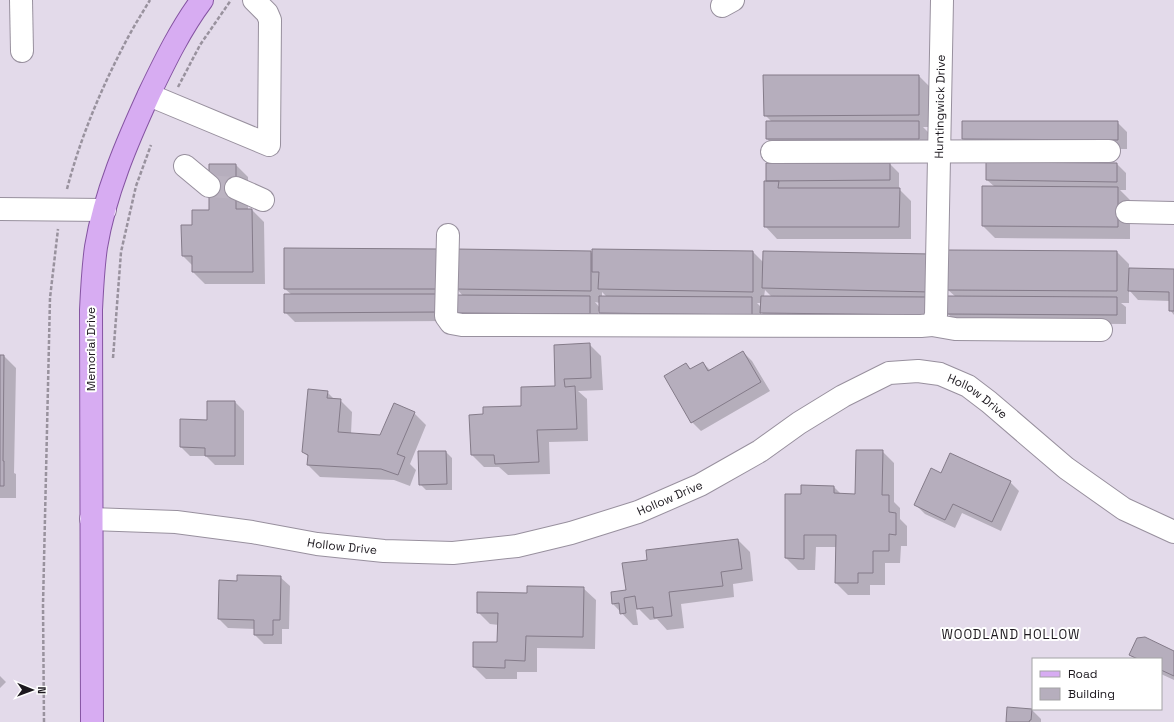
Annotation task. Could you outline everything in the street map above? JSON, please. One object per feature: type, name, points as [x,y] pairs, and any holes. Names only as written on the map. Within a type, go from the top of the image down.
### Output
[{"type":"main road","name":"Memorial Drive","points":[[92,722],[90,310],[96,247],[105,210],[121,161],[149,95],[160,71],[192,14],[202,0]]},
{"type":"street","points":[[21,0],[22,51]]},
{"type":"street","points":[[149,95],[269,145],[270,20],[267,13],[254,0]]},
{"type":"street","name":"Huntingwick Drive","points":[[932,325],[936,315],[942,0]]},
{"type":"street","points":[[772,152],[939,153],[1109,151]]},
{"type":"street","points":[[185,166],[209,186]]},
{"type":"street","points":[[236,188],[263,200]]},
{"type":"street","points":[[0,209],[105,210]]},
{"type":"street","points":[[1127,212],[1174,212]]},
{"type":"street","points":[[448,235],[446,316],[451,323],[932,325],[955,329],[1101,330]]},
{"type":"street","name":"Hollow Drive","points":[[91,519],[176,522],[252,532],[317,544],[384,551],[453,553],[517,546],[571,533],[638,512],[700,485],[760,451],[799,423],[843,396],[889,373],[918,371],[940,374],[968,386],[989,402],[1066,468],[1124,508],[1174,532]]},
{"type":"path","points":[[44,722],[43,605],[50,298],[56,243],[62,210],[73,167],[95,106],[124,44],[150,0]]},
{"type":"path","points":[[169,103],[200,45],[231,0]]},
{"type":"path","points":[[113,360],[121,252],[136,186],[152,142]]},
{"type":"building","points":[[763,75],[919,75],[919,115],[764,116]]},
{"type":"building","points":[[766,121],[919,121],[919,139],[766,139]]},
{"type":"building","points":[[962,121],[1118,121],[1118,140],[962,139]]},
{"type":"building","points":[[986,162],[1117,163],[1117,182],[986,180]]},
{"type":"building","points":[[766,163],[890,163],[890,180],[766,181]]},
{"type":"building","points":[[209,164],[236,164],[236,209],[252,209],[253,272],[192,272],[192,256],[182,256],[181,225],[192,225],[192,210],[209,210]]},
{"type":"building","points":[[764,181],[779,181],[778,188],[900,188],[899,227],[764,227]]},
{"type":"building","points":[[982,186],[1118,187],[1118,227],[982,226]]},
{"type":"building","points":[[284,248],[439,249],[439,289],[284,289]]},
{"type":"building","points":[[455,249],[591,251],[591,291],[455,289]]},
{"type":"building","points":[[592,249],[753,251],[753,292],[598,289],[599,272],[592,272]]},
{"type":"building","points":[[947,250],[1117,251],[1117,291],[947,290]]},
{"type":"building","points":[[763,251],[931,254],[930,292],[762,288]]},
{"type":"building","points":[[1129,268],[1174,269],[1174,311],[1169,311],[1169,292],[1128,291]]},
{"type":"building","points":[[284,294],[439,294],[439,312],[284,313]]},
{"type":"building","points":[[455,295],[590,296],[590,314],[455,313]]},
{"type":"building","points":[[599,296],[752,297],[752,315],[599,313]]},
{"type":"building","points":[[761,296],[930,297],[930,315],[760,313]]},
{"type":"building","points":[[947,296],[1117,297],[1117,315],[947,314]]},
{"type":"building","points":[[590,343],[591,378],[564,379],[565,387],[575,386],[577,429],[537,430],[539,462],[495,464],[494,455],[471,455],[469,415],[483,414],[483,407],[521,406],[521,387],[555,386],[554,345]]},
{"type":"building","points":[[743,351],[761,382],[691,423],[664,376],[686,363],[690,369],[703,362],[708,371]]},
{"type":"building","points":[[0,355],[4,355],[4,486],[0,486]]},
{"type":"building","points":[[308,389],[328,391],[327,398],[341,399],[338,432],[380,435],[394,403],[415,412],[397,454],[405,457],[398,475],[381,469],[307,465],[308,455],[302,452]]},
{"type":"building","points":[[207,401],[235,401],[235,456],[205,456],[205,448],[180,447],[180,419],[207,420]]},
{"type":"building","points":[[856,450],[883,450],[882,495],[889,495],[889,512],[896,513],[896,535],[889,534],[889,551],[873,551],[873,573],[858,573],[858,583],[835,583],[836,535],[804,535],[804,559],[785,558],[785,494],[801,494],[801,485],[834,486],[834,493],[855,494]]},
{"type":"building","points":[[418,451],[446,451],[447,484],[419,485]]},
{"type":"building","points":[[950,453],[1011,481],[992,522],[953,504],[945,520],[914,505],[931,468],[941,473]]},
{"type":"building","points":[[738,539],[742,569],[721,572],[723,586],[669,592],[672,616],[654,618],[653,607],[637,609],[635,596],[624,598],[626,613],[620,614],[619,603],[612,604],[611,592],[626,590],[622,563],[647,560],[646,550]]},
{"type":"building","points":[[237,575],[281,576],[280,620],[273,620],[273,635],[254,635],[254,620],[218,619],[219,580],[237,581]]},
{"type":"building","points":[[527,586],[584,587],[583,637],[526,636],[525,661],[505,660],[505,668],[473,667],[473,642],[497,642],[498,613],[477,613],[477,592],[527,593]]},
{"type":"building","points":[[1145,637],[1174,651],[1174,676],[1162,670],[1162,658],[1136,658],[1129,655],[1137,638]]},
{"type":"building","points":[[1007,707],[1032,709],[1031,720],[1029,722],[1006,722]]},
{"type":"tunnel","points":[[209,186],[236,188]]},
{"type":"district","name":"WOODLAND HOLLOW","points":[[1011,634]]}]
